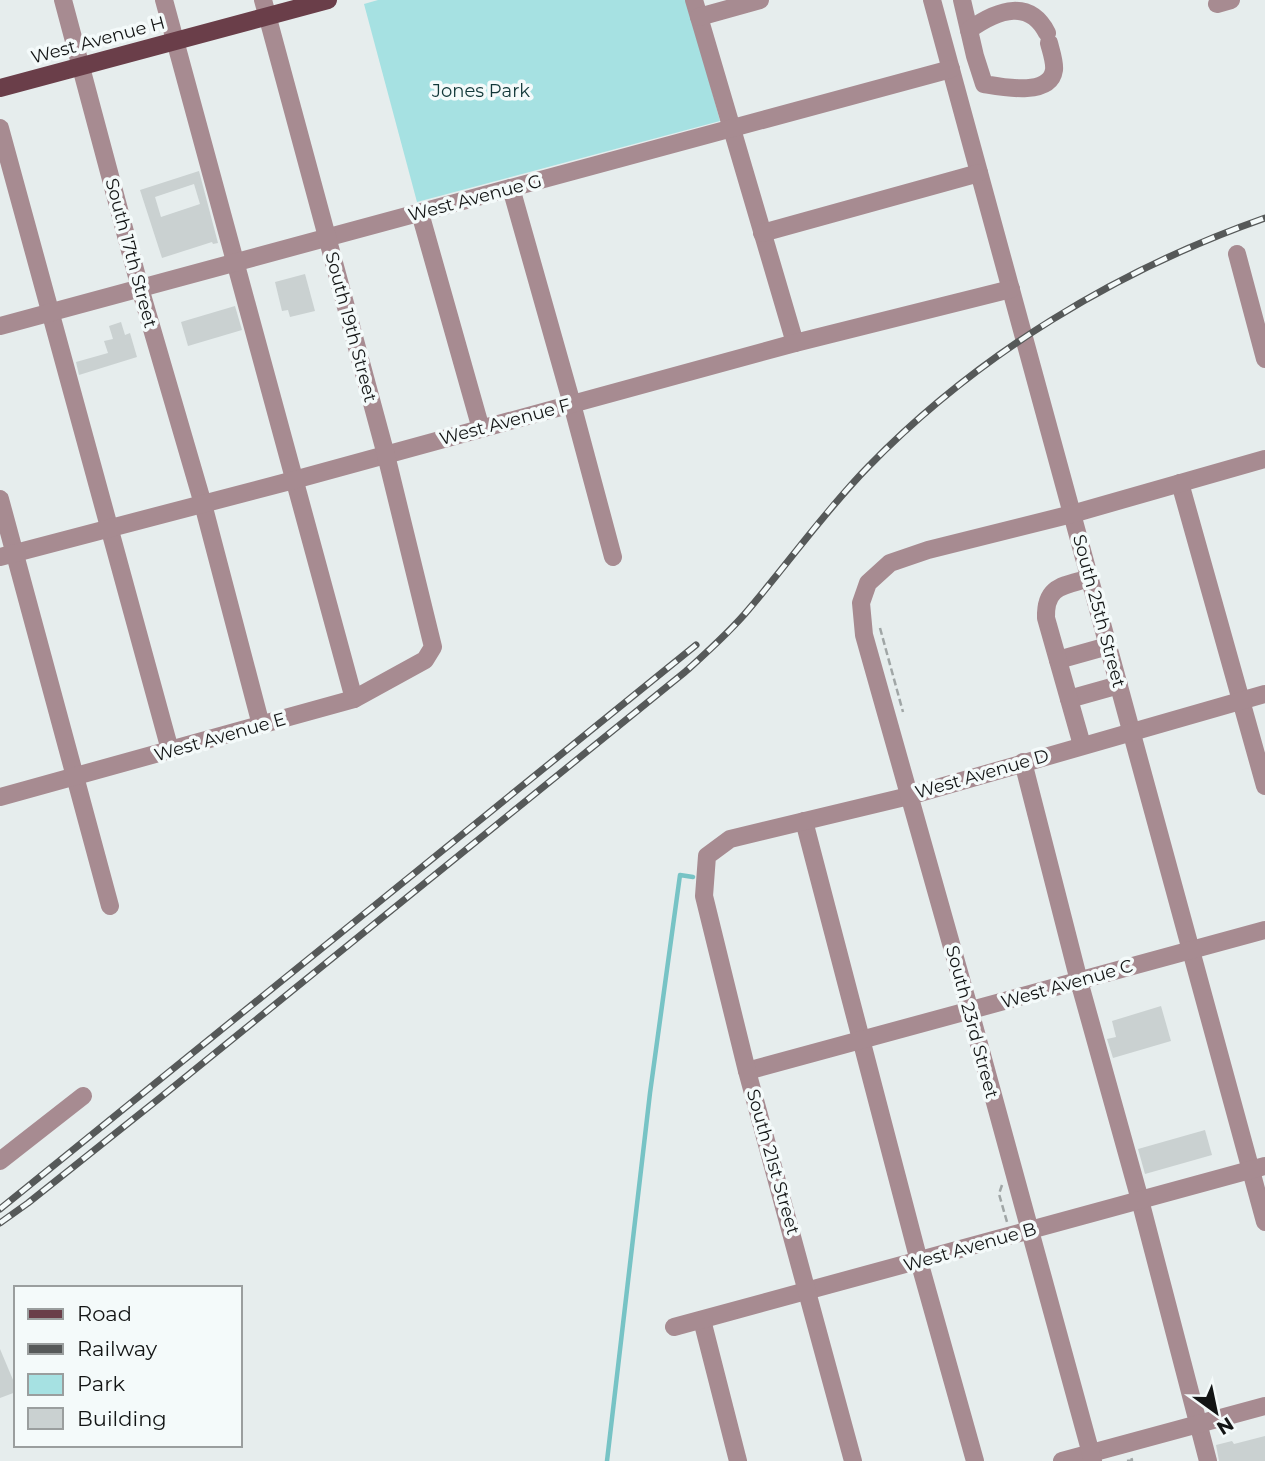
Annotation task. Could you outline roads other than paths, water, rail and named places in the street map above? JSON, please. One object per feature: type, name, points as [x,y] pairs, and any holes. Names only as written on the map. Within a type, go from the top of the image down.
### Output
[{"type":"main road","name":"West Avenue H","points":[[0,88],[175,41],[266,8],[328,0]]},
{"type":"street","name":"South 17th Street","points":[[63,0],[140,288],[203,504],[261,725]]},
{"type":"street","points":[[164,0],[354,699]]},
{"type":"street","points":[[760,0],[696,8],[795,343]]},
{"type":"street","name":"South 25th Street","points":[[933,0],[1191,949],[1258,1168],[1265,1222]]},
{"type":"street","points":[[962,0],[969,30],[984,85],[1035,88],[1053,76],[1055,68],[1048,38],[1042,15],[1036,7],[1019,2],[1005,4],[969,30]]},
{"type":"street","name":"South 19th Street","points":[[266,8],[386,455],[433,647],[430,654]]},
{"type":"street","name":"West Avenue G","points":[[0,326],[951,69]]},
{"type":"street","points":[[0,128],[170,750]]},
{"type":"street","points":[[762,233],[979,173]]},
{"type":"street","points":[[510,188],[613,558]]},
{"type":"street","points":[[420,213],[481,429]]},
{"type":"street","points":[[1237,254],[1265,359]]},
{"type":"street","name":"West Avenue F","points":[[8,554],[294,480],[795,343],[1010,289]]},
{"type":"street","points":[[1072,514],[1265,458]]},
{"type":"street","points":[[1180,483],[1265,786]]},
{"type":"street","points":[[0,499],[8,554],[75,777],[110,906]]},
{"type":"street","name":"South 23rd Street","points":[[1072,514],[928,550],[890,563],[868,583],[861,603],[864,635],[1092,1457]]},
{"type":"street","points":[[1082,745],[1045,618],[1045,603],[1055,589],[1090,578]]},
{"type":"street","points":[[1058,660],[1108,646]]},
{"type":"street","name":"West Avenue E","points":[[0,797],[354,699],[425,660],[430,654]]},
{"type":"street","points":[[1069,699],[1119,685]]},
{"type":"street","name":"West Avenue D","points":[[706,862],[707,856],[730,839],[909,796],[1265,694]]},
{"type":"street","points":[[1023,762],[1208,1461]]},
{"type":"street","points":[[804,821],[919,1261],[975,1461]]},
{"type":"street","name":"South 21st Street","points":[[706,862],[704,895],[747,1071],[853,1461]]},
{"type":"street","name":"West Avenue C","points":[[747,1071],[1265,930]]},
{"type":"street","points":[[0,1161],[83,1096]]},
{"type":"street","name":"West Avenue B","points":[[674,1327],[1258,1168]]},
{"type":"street","points":[[702,1320],[738,1461]]},
{"type":"street","points":[[1062,1461],[1092,1457],[1265,1406]]},
{"type":"waterway","points":[[607,1461],[650,1093],[680,875],[693,877]]},
{"type":"railway","points":[[0,1223],[161,1097],[685,672],[742,617],[868,467],[956,388],[1003,352],[1103,290],[1156,263],[1265,218]]},
{"type":"railway","points":[[0,1209],[696,645]]},
{"type":"park label","name":"Jones Park","points":[[481,91]]}]
